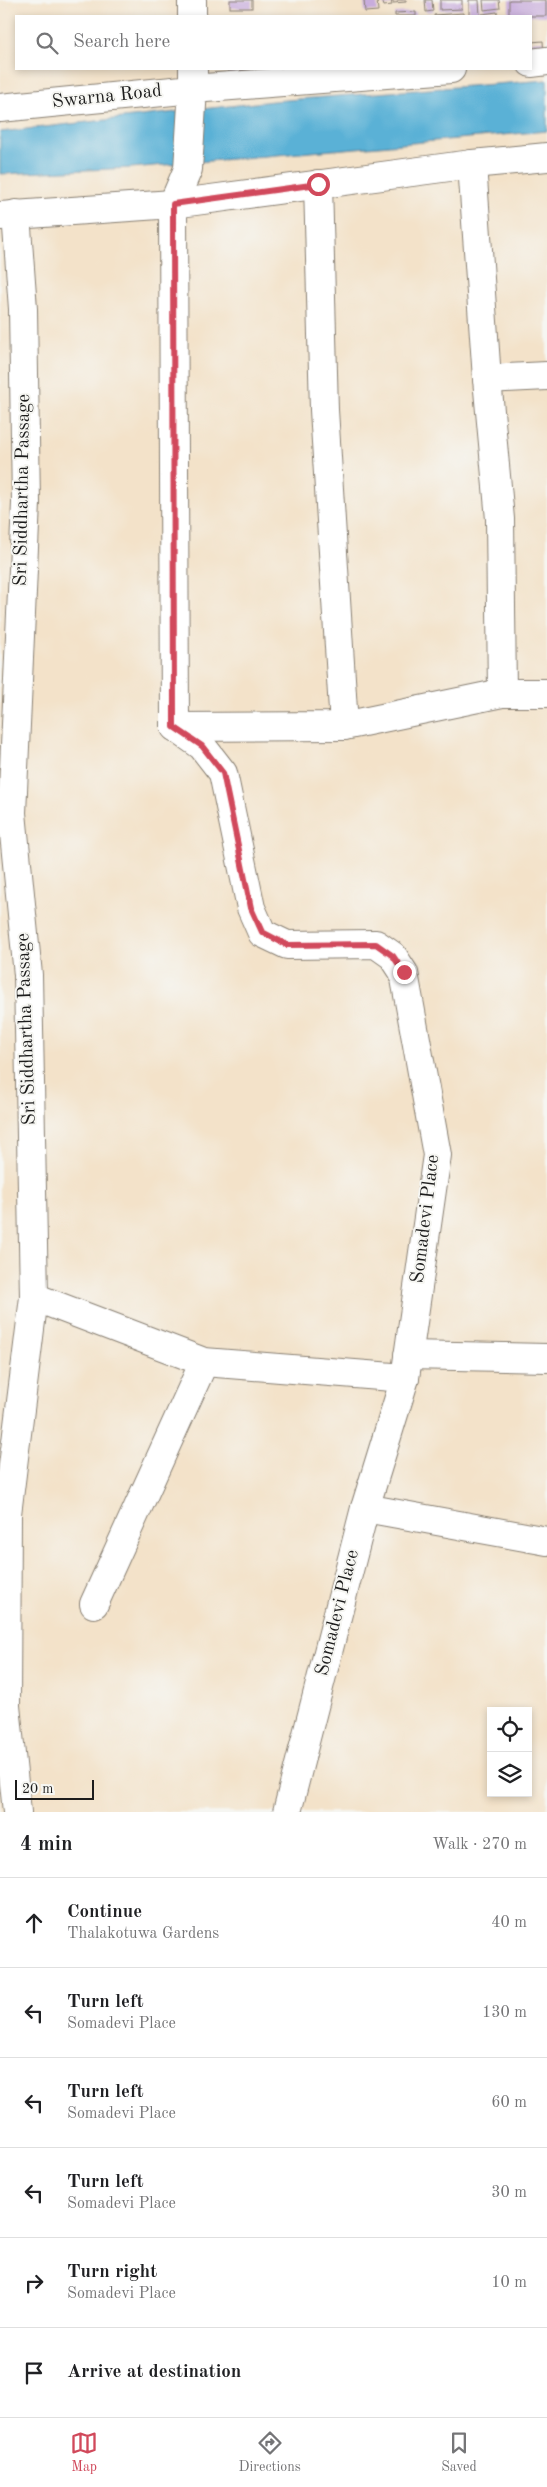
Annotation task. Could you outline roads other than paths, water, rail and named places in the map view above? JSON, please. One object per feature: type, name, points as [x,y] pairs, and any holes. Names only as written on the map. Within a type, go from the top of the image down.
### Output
[{"type":"street","points":[[192,0],[192,15]]},
{"type":"street","points":[[532,62],[547,61]]},
{"type":"street","name":"Swarna Road","points":[[0,108],[193,79],[425,70]]},
{"type":"street","points":[[193,79],[188,168],[173,204],[174,727],[344,726],[502,693],[547,693]]},
{"type":"street","points":[[8,215],[173,204],[472,164],[547,157]]},
{"type":"street","points":[[472,164],[487,379],[500,520],[502,693]]},
{"type":"street","points":[[318,184],[324,410],[344,726]]},
{"type":"street","name":"Sri Siddhartha Passage","points":[[8,215],[11,310],[26,503],[12,813],[28,976],[34,1297],[7,1514],[6,1706],[18,1812]]},
{"type":"street","points":[[487,379],[547,376]]},
{"type":"street","name":"Somadevi Place","points":[[174,727],[202,746],[223,773],[251,908],[262,932],[287,945],[376,944],[393,956],[404,972],[437,1155],[407,1367],[365,1508],[287,1812]]},
{"type":"street","points":[[34,1297],[204,1362],[407,1367],[547,1358]]},
{"type":"street","points":[[94,1604],[204,1362]]},
{"type":"street","points":[[365,1508],[547,1541]]},
{"type":"water","points":[[547,80],[547,131],[131,168],[0,174],[0,132],[273,101]]}]
